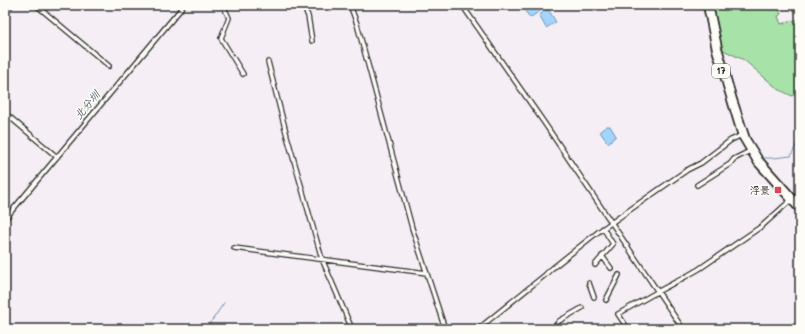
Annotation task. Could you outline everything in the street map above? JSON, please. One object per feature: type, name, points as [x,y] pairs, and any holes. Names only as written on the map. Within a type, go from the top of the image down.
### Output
[{"type":"main road","name":"17","points":[[706,5],[715,49],[743,135],[750,151],[757,163],[792,199],[800,205]]},
{"type":"main road","name":"17","points":[[710,5],[719,48],[743,135],[760,160],[800,210]]},
{"type":"street","points":[[8,5],[12,5]]},
{"type":"street","points":[[36,5],[110,66]]},
{"type":"street","points":[[5,219],[55,156],[183,5]]},
{"type":"street","points":[[223,5],[229,18],[221,38],[244,74]]},
{"type":"street","points":[[303,5],[308,16],[312,41]]},
{"type":"street","points":[[350,5],[357,24],[412,228],[445,329]]},
{"type":"street","points":[[462,5],[683,329]]},
{"type":"street","points":[[268,62],[287,136],[322,259],[352,329]]},
{"type":"street","points":[[5,113],[55,156]]},
{"type":"street","points":[[478,329],[611,222],[687,170],[701,163],[731,140],[743,135]]},
{"type":"street","points":[[697,185],[730,164],[734,159],[750,151]]},
{"type":"street","points":[[628,329],[618,314],[685,277],[736,244],[762,226],[792,199]]},
{"type":"street","points":[[596,265],[613,244],[603,228]]},
{"type":"street","points":[[234,248],[427,273]]},
{"type":"street","points":[[602,256],[611,268]]},
{"type":"street","points":[[606,300],[619,274]]},
{"type":"street","points":[[589,282],[594,297]]},
{"type":"street","points":[[556,325],[559,321],[582,308]]},
{"type":"green space","points":[[712,5],[774,5],[775,8],[777,5],[781,14],[778,16],[781,24],[800,19],[800,92],[792,96],[778,89],[744,60],[721,49]]},
{"type":"water","points":[[527,5],[542,5],[544,8],[530,18],[523,8]]},
{"type":"water","points":[[548,9],[556,22],[546,28],[539,15]]},
{"type":"water","points":[[607,126],[610,126],[616,136],[608,143],[600,132]]},
{"type":"waterway","name":"北分圳","points":[[57,154],[180,6]]},
{"type":"waterway","points":[[760,156],[761,158],[791,156],[800,139]]},
{"type":"waterway","name":"北分圳","points":[[5,216],[55,157]]},
{"type":"waterway","points":[[206,329],[224,303]]},
{"type":"place","name":"浮景","points":[[778,190]]}]
